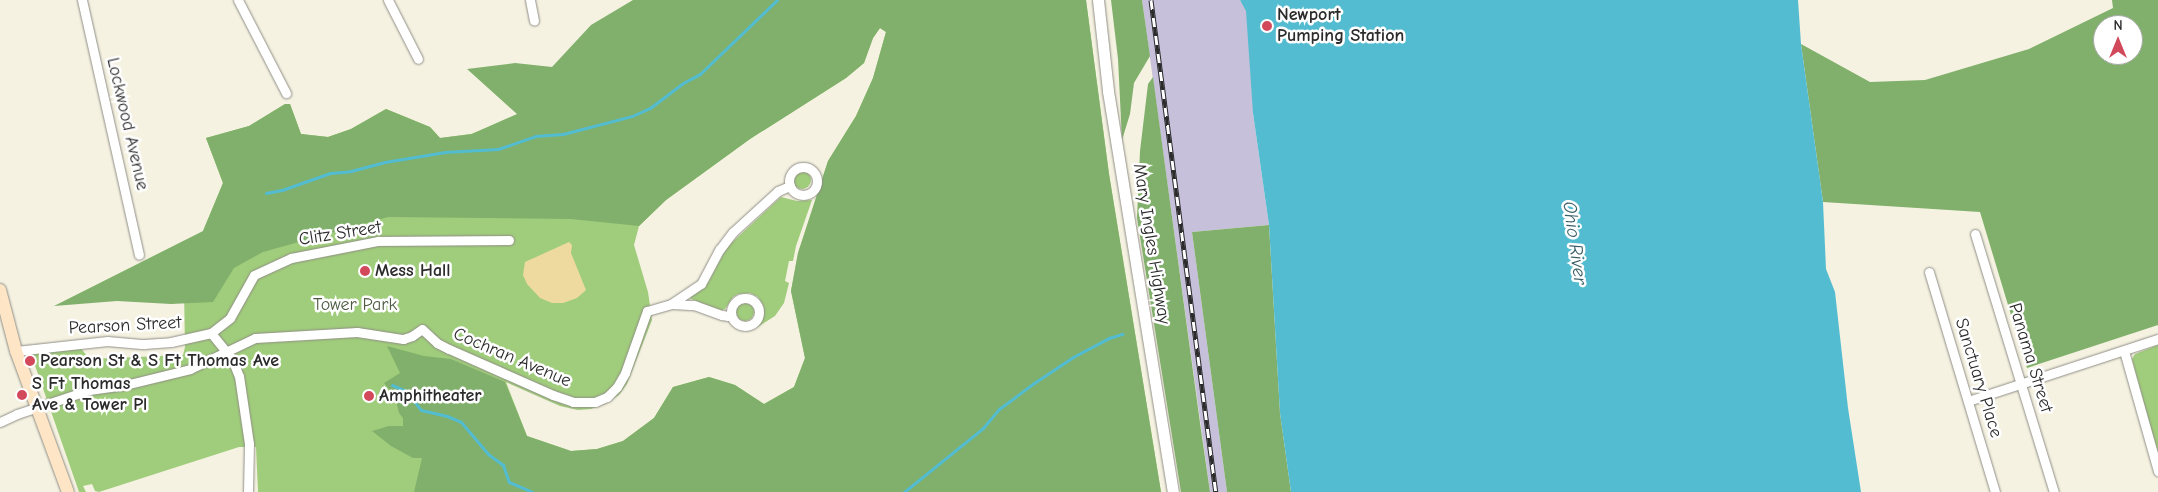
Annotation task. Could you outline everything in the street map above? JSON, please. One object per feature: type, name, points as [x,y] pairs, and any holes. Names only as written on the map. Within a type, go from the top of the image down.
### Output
[{"type":"main road","points":[[0,290],[1,303],[16,351],[68,492]]},
{"type":"street","name":"Lockwood Avenue","points":[[82,0],[139,255]]},
{"type":"street","points":[[238,0],[286,93]]},
{"type":"street","points":[[388,0],[418,59]]},
{"type":"street","points":[[530,0],[534,21]]},
{"type":"street","name":"Mary Ingles Highway","points":[[1098,0],[1108,91],[1173,492]]},
{"type":"street","points":[[671,304],[701,284],[720,249],[733,232],[778,192],[790,186]]},
{"type":"street","name":"Panama Street","points":[[1975,234],[2054,492]]},
{"type":"street","name":"Clitz Street","points":[[210,334],[230,318],[254,275],[273,264],[291,258],[378,241],[509,240]]},
{"type":"street","name":"Sanctuary Place","points":[[1929,272],[1995,492]]},
{"type":"street","points":[[671,304],[694,305],[722,316],[728,316],[731,313]]},
{"type":"street","name":"Cochran Avenue","points":[[225,353],[255,338],[357,332],[403,339],[412,336],[422,329],[437,343],[449,350],[553,395],[573,402],[595,402],[607,397],[617,387],[625,373],[647,311],[671,304]]},
{"type":"street","points":[[210,334],[235,364],[245,408],[249,444],[248,492]]},
{"type":"street","name":"Pearson Street","points":[[16,351],[108,342],[144,344],[171,342],[210,334]]},
{"type":"street","points":[[1968,401],[2021,386],[2158,339]]},
{"type":"street","points":[[2124,351],[2158,471]]},
{"type":"street","points":[[0,422],[89,390],[125,385],[190,369],[225,353]]},
{"type":"shaded area","points":[[1142,0],[1240,0],[1241,2],[1272,0],[1253,113],[1269,225],[1192,232],[1227,492],[1210,492]]},
{"type":"green space","name":"Tower Park","points":[[633,0],[1086,0],[1109,174],[1161,492],[414,492],[422,458],[413,458],[391,446],[372,431],[389,426],[403,426],[403,418],[399,413],[395,397],[384,383],[400,373],[387,346],[424,356],[451,359],[505,382],[527,436],[571,451],[597,449],[623,441],[654,418],[673,387],[709,377],[735,385],[764,404],[794,387],[805,358],[791,291],[798,253],[828,161],[856,116],[873,78],[886,32],[880,28],[873,38],[864,63],[846,78],[750,139],[666,200],[639,226],[571,219],[388,217],[263,252],[234,268],[213,302],[171,304],[117,301],[54,306],[203,231],[223,183],[206,138],[249,126],[285,104],[290,104],[301,134],[328,137],[351,129],[386,109],[430,127],[440,138],[472,134],[517,114],[467,69],[515,63],[552,67],[591,25]]},
{"type":"green space","name":"Tower Park","points":[[1086,0],[1109,174],[1161,492],[258,492],[256,447],[239,447],[99,492],[95,491],[92,484],[83,486],[86,492],[79,492],[31,354],[81,348],[89,359],[183,355],[185,347],[184,290],[203,231],[223,183],[206,138],[249,126],[285,104],[290,104],[301,134],[328,137],[351,129],[386,109],[430,127],[440,138],[471,134],[517,115],[718,14]],"holes":[[[880,28],[886,32],[873,78],[856,116],[828,161],[798,253],[791,291],[805,358],[794,387],[764,404],[735,385],[709,377],[673,387],[654,418],[623,441],[597,449],[571,451],[527,436],[506,382],[560,406],[578,410],[591,409],[605,404],[619,395],[627,384],[652,320],[648,292],[634,245],[639,226],[666,200],[750,139],[846,78],[864,63],[873,38]]]},
{"type":"green space","points":[[1111,0],[1142,0],[1150,56],[1134,83],[1130,114],[1122,140],[1118,59]]},
{"type":"green space","points":[[2112,0],[2158,0],[2158,325],[2027,368],[1980,212],[1823,202],[1801,44],[1870,82],[1925,80],[2029,49],[2093,18],[2093,65],[2143,65],[2143,15],[2099,15],[2113,8]]},
{"type":"green space","points":[[1153,77],[1210,492],[1181,492],[1137,218],[1140,151],[1148,84]]},
{"type":"green space","points":[[802,171],[808,174],[811,180],[808,186],[802,189],[796,186],[793,180],[796,174]]},
{"type":"green space","points":[[781,197],[797,201],[812,200],[796,246],[793,261],[789,261],[785,281],[789,283],[784,303],[775,316],[756,328],[764,312],[764,307],[758,297],[750,293],[738,294],[733,297],[725,309],[720,311],[689,298],[709,281],[727,247]]},
{"type":"green space","points":[[1269,225],[1280,413],[1291,492],[1227,492],[1192,232]]},
{"type":"green space","points":[[745,303],[751,306],[754,312],[751,318],[745,321],[739,318],[736,312],[739,306]]},
{"type":"green space","points":[[2158,345],[2158,456],[2132,359],[2135,354]]},
{"type":"sand","points":[[569,242],[572,245],[571,253],[586,290],[577,298],[563,303],[552,303],[540,298],[527,284],[523,275],[525,262]]},
{"type":"water","name":"Ohio River","points":[[1240,0],[1798,0],[1801,44],[1823,202],[1826,269],[1835,292],[1848,408],[1861,492],[1291,492],[1280,413],[1269,225],[1253,113],[1246,11]]},
{"type":"waterway","points":[[266,193],[282,190],[330,173],[351,171],[385,162],[445,152],[498,149],[535,136],[563,134],[632,116],[650,108],[683,83],[700,74],[777,0]]},
{"type":"waterway","points":[[904,492],[983,428],[999,409],[1034,383],[1073,357],[1109,338],[1122,334]]},
{"type":"waterway","points":[[392,385],[406,391],[421,410],[447,416],[461,422],[488,454],[503,465],[509,482],[532,492]]},
{"type":"railway","points":[[1151,0],[1216,492]]},
{"type":"place","name":"Newport Pumping Station","points":[[1267,26]]},
{"type":"place","name":"Mess Hall","points":[[365,271]]},
{"type":"place","name":"Pearson St & S Ft Thomas Ave","points":[[30,361]]},
{"type":"place","name":"S Ft Thomas Ave & Tower Pl","points":[[22,395]]},
{"type":"place","name":"Amphitheater","points":[[369,396]]}]
